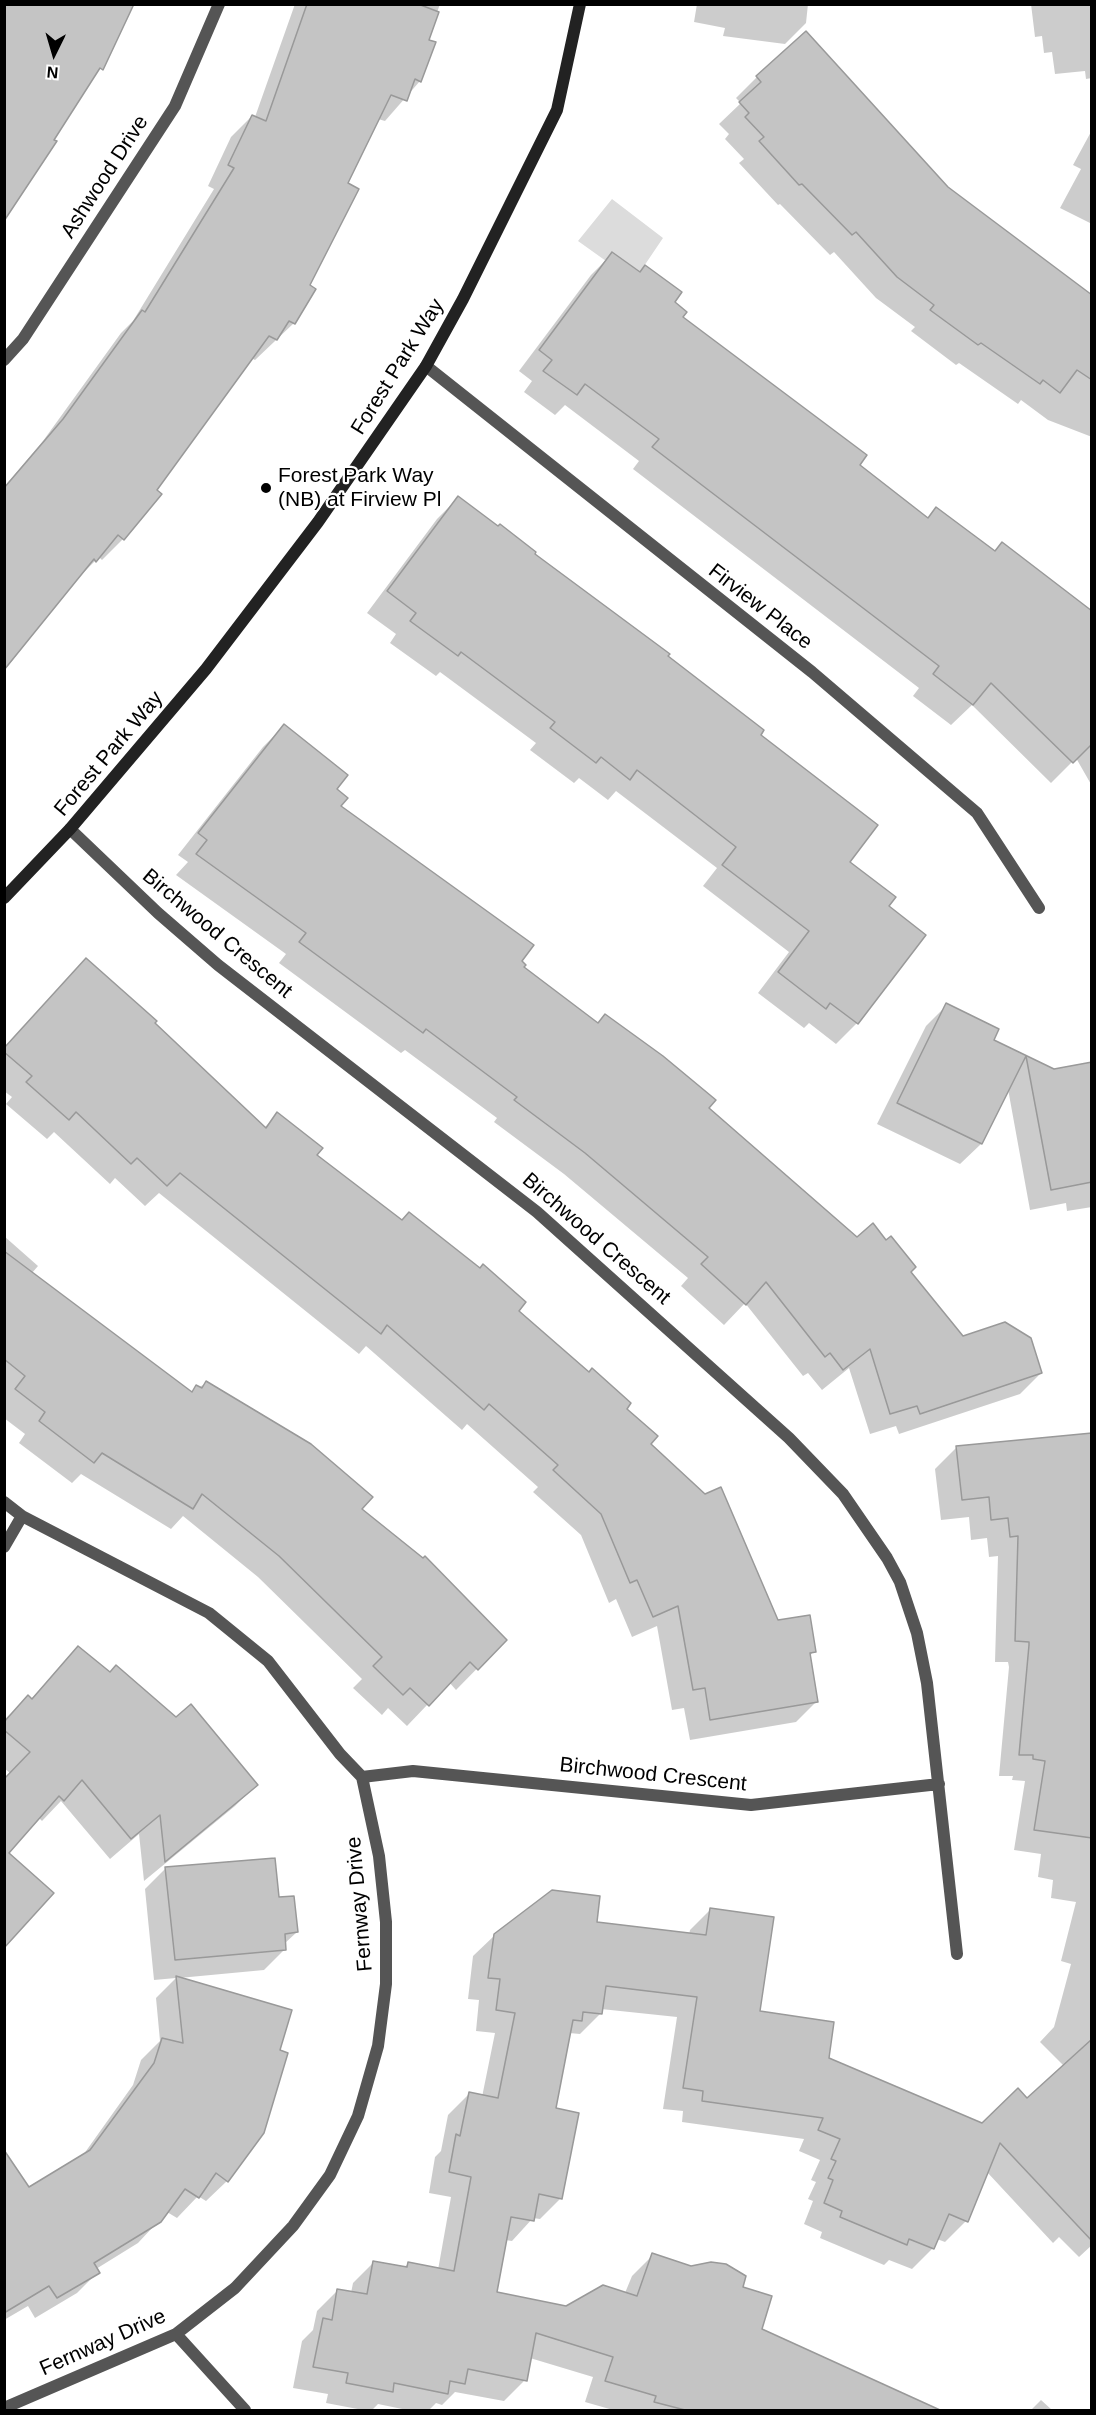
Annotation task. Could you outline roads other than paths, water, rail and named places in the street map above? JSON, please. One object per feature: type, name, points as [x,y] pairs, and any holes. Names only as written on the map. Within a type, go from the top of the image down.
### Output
[{"type":"street","name":"Ashwood Drive","points":[[4,360],[23,339],[175,105],[219,4]]},
{"type":"street","name":"Forest Park Way","points":[[4,898],[70,829],[248,615],[329,506],[426,366],[463,299],[557,110],[580,4]]},
{"type":"street","name":"Firview Place","points":[[426,366],[812,672],[977,813],[1039,908]]},
{"type":"street","name":"Birchwood Crescent","points":[[70,829],[158,913],[218,965],[537,1212],[827,1475],[872,1533],[900,1582],[910,1607],[923,1658],[957,1954]]},
{"type":"street","points":[[4,1502],[22,1516],[208,1613],[268,1661],[340,1754],[362,1777]]},
{"type":"street","points":[[4,1547],[22,1516]]},
{"type":"street","name":"Birchwood Crescent","points":[[362,1777],[413,1771],[751,1805],[939,1784]]},
{"type":"street","name":"Fernway Drive","points":[[4,2408],[176,2334],[235,2288],[293,2226],[330,2175],[358,2116],[378,2046],[386,1984],[386,1922],[379,1856],[362,1777]]},
{"type":"street","points":[[176,2334],[245,2410]]},
{"type":"place","name":"Forest Park Way (NB) at Firview Pl","points":[[266,488]]}]
